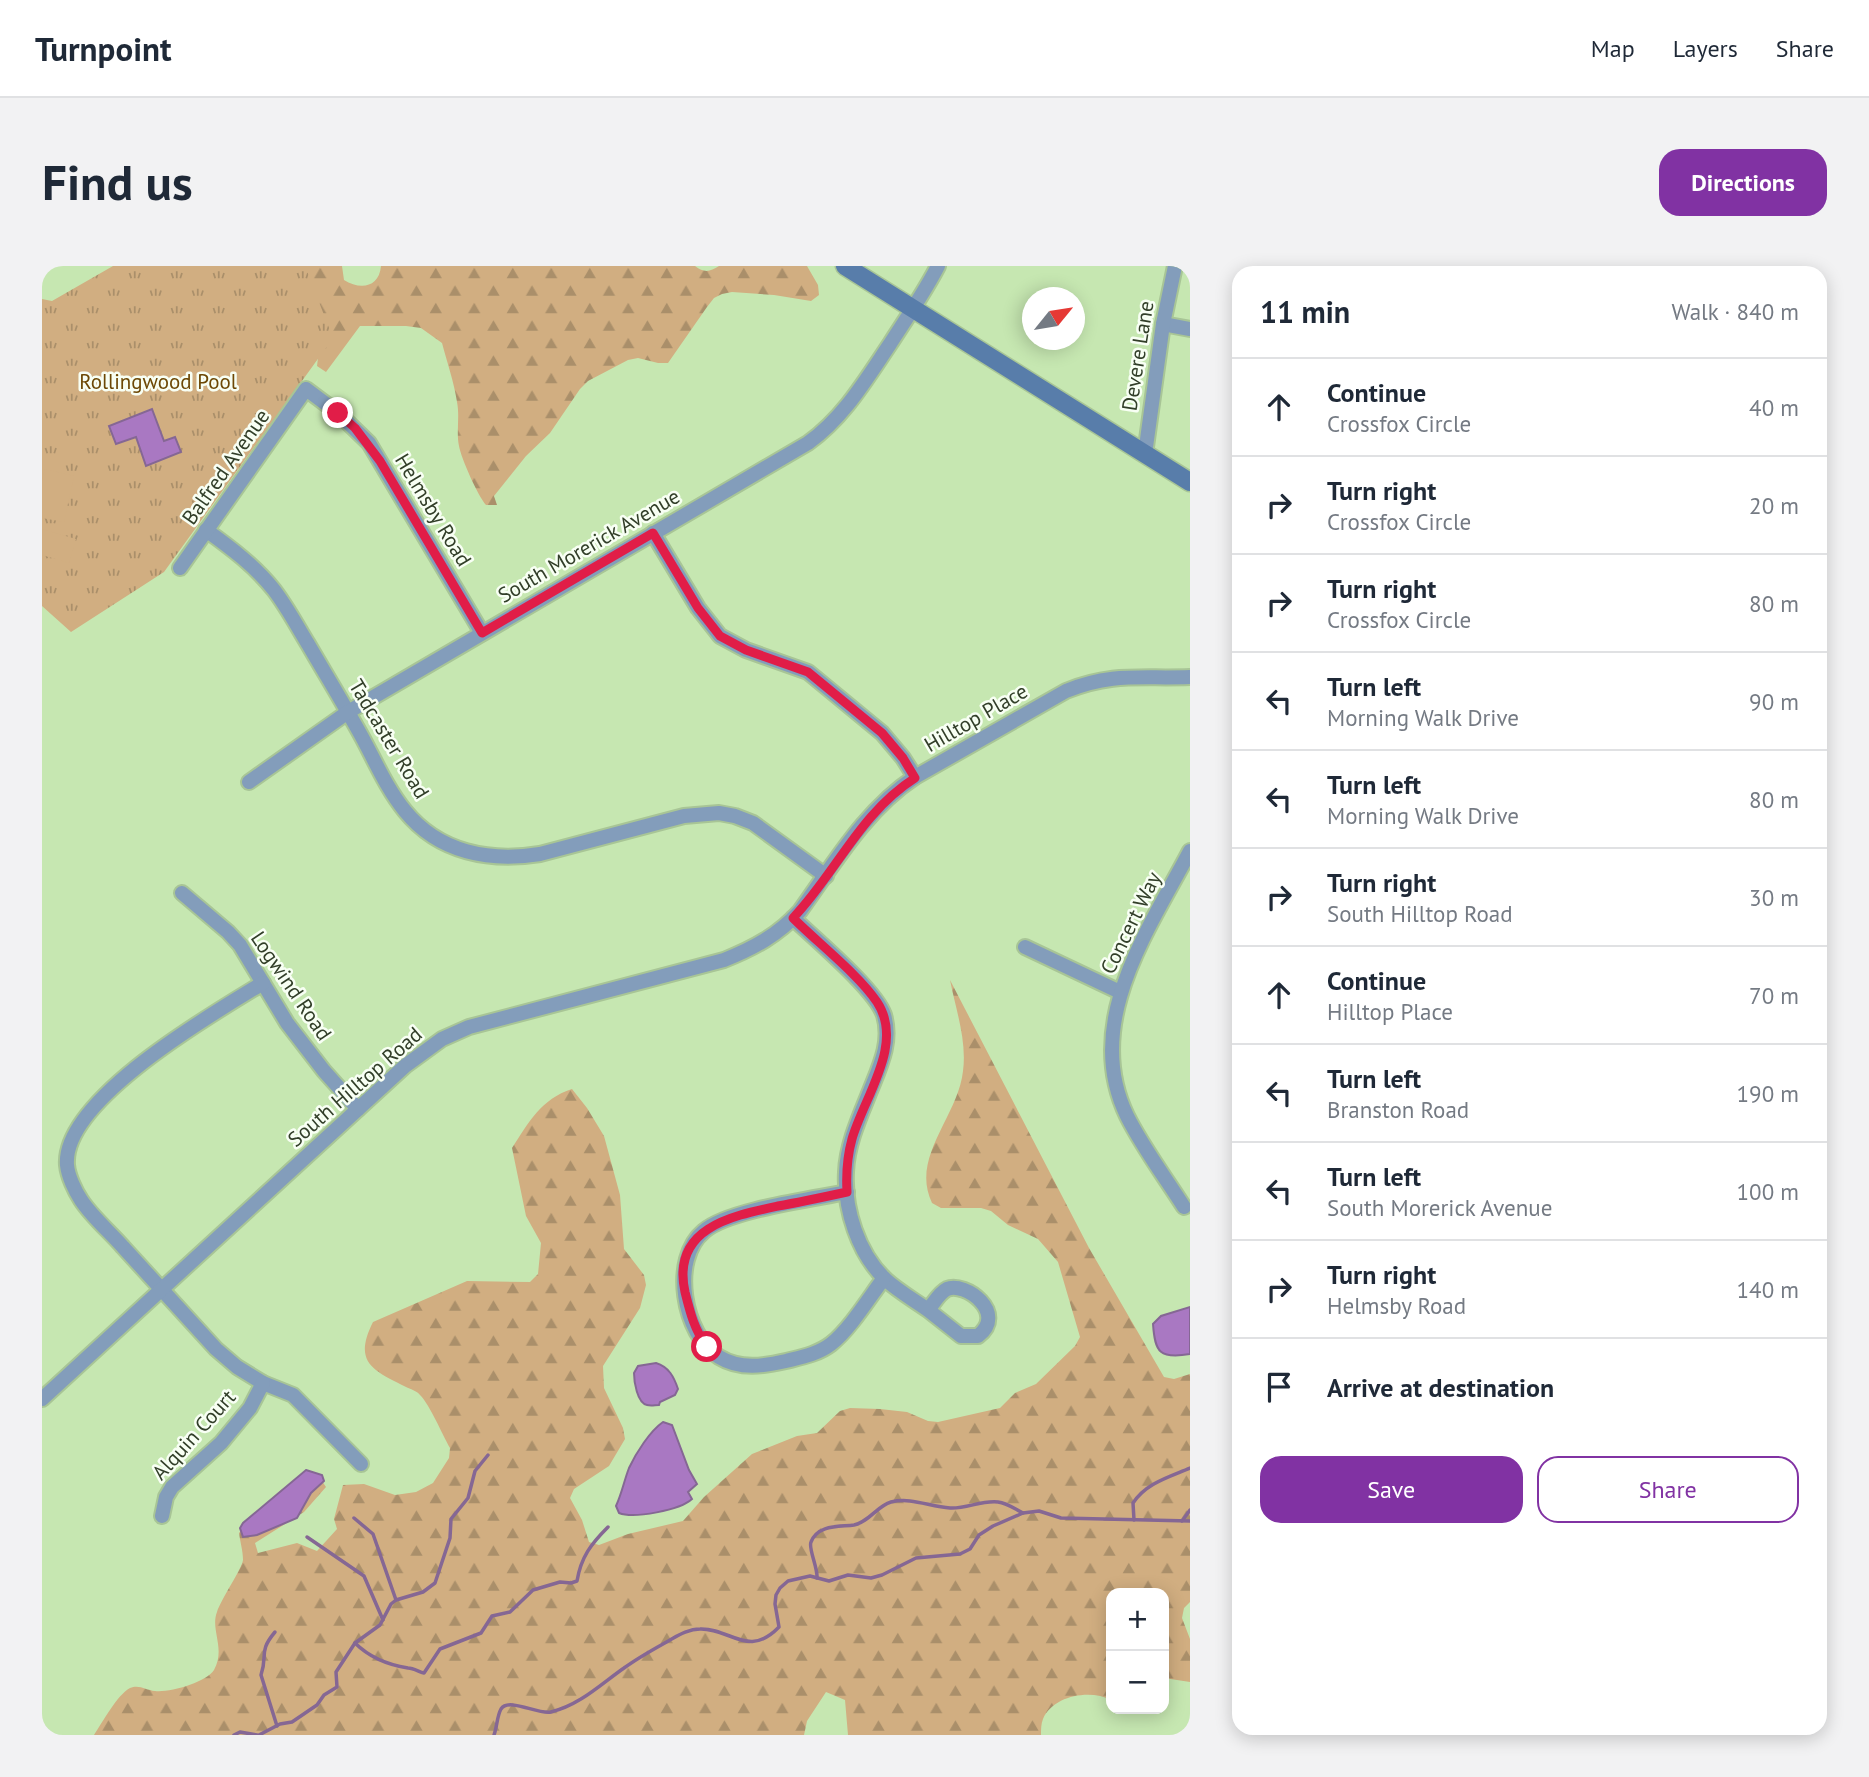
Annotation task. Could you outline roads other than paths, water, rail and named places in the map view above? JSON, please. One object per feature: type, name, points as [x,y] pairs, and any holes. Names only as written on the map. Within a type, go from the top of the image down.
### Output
[{"type":"main road","points":[[845,266],[1190,482]]},
{"type":"street","name":"South Morerick Avenue","points":[[249,782],[348,712],[826,430],[850,404],[938,266]]},
{"type":"street","name":"Devere Lane","points":[[1145,454],[1163,324],[1175,266]]},
{"type":"street","points":[[1163,324],[1190,329]]},
{"type":"street","name":"Balfred Avenue","points":[[180,568],[306,389]]},
{"type":"street","name":"Helmsby Road","points":[[306,389],[338,413],[369,443],[482,633]]},
{"type":"street","name":"Tadcaster Road","points":[[206,530],[237,552],[276,592],[394,795],[406,812],[435,837],[455,848],[477,855],[517,857],[540,854],[684,816],[719,813],[753,823],[826,876]]},
{"type":"street","points":[[653,533],[698,608],[720,636],[746,650],[808,672],[882,733],[903,758],[915,778]]},
{"type":"street","name":"Hilltop Place","points":[[826,876],[877,808],[897,789],[1066,691],[1089,681],[1124,677],[1190,677]]},
{"type":"street","name":"Concert Way","points":[[1184,1207],[1127,1115],[1117,1089],[1112,1038],[1120,992],[1131,963],[1190,852]]},
{"type":"street","name":"South Hilltop Road","points":[[42,1399],[405,1066],[454,1033],[488,1021],[724,960],[767,941],[793,918],[826,876]]},
{"type":"street","name":"Logwind Road","points":[[182,893],[228,932],[250,960],[303,1046],[358,1109]]},
{"type":"street","points":[[793,918],[869,991],[883,1013],[887,1028],[884,1056],[853,1138],[846,1171],[850,1212],[863,1248],[884,1278],[928,1310]]},
{"type":"street","points":[[1025,947],[1120,992]]},
{"type":"street","points":[[263,983],[199,1021],[145,1061],[86,1116],[74,1133],[67,1166],[81,1200],[216,1349],[237,1367],[263,1383],[293,1395],[361,1464]]},
{"type":"street","points":[[847,1192],[734,1216],[704,1231],[687,1256],[683,1269],[687,1298],[698,1334],[707,1347],[736,1364],[770,1365],[807,1356],[832,1343],[884,1278]]},
{"type":"street","name":"Alquin Court","points":[[162,1516],[166,1497],[172,1487],[221,1443],[250,1408],[263,1383]]},
{"type":"waterway","points":[[259,1735],[280,1724],[292,1722],[317,1705],[324,1695],[337,1687],[336,1672],[355,1643],[380,1625],[391,1604],[423,1592],[435,1583],[450,1538],[451,1519],[468,1498],[475,1471],[488,1455]]},
{"type":"waterway","points":[[1134,1520],[1133,1503],[1144,1490],[1190,1468]]},
{"type":"waterway","points":[[817,1578],[810,1545],[814,1536],[830,1527],[859,1523],[891,1502],[906,1501],[950,1508],[998,1502],[1023,1513]]},
{"type":"waterway","points":[[1182,1521],[1190,1510]]},
{"type":"waterway","points":[[494,1735],[501,1709],[505,1706],[517,1705],[545,1712],[562,1709],[641,1657],[688,1631],[711,1630],[749,1641],[758,1641],[768,1636],[779,1627],[776,1595],[788,1581],[810,1576],[829,1581],[848,1575],[871,1578],[916,1558],[960,1554],[970,1549],[979,1535],[1023,1513],[1039,1511],[1061,1518],[1190,1521]]},
{"type":"waterway","points":[[354,1518],[373,1534],[396,1600]]},
{"type":"waterway","points":[[355,1643],[380,1660],[424,1673],[440,1649],[481,1633],[492,1616],[510,1612],[533,1590],[560,1582],[577,1581],[588,1551],[608,1527]]},
{"type":"waterway","points":[[307,1537],[364,1576],[383,1620]]},
{"type":"waterway","points":[[275,1632],[265,1649],[261,1675],[277,1726]]},
{"type":"waterway","points":[[234,1735],[240,1732],[257,1735]]},
{"type":"park label","name":"Rollingwood Pool","points":[[158,382]]}]
